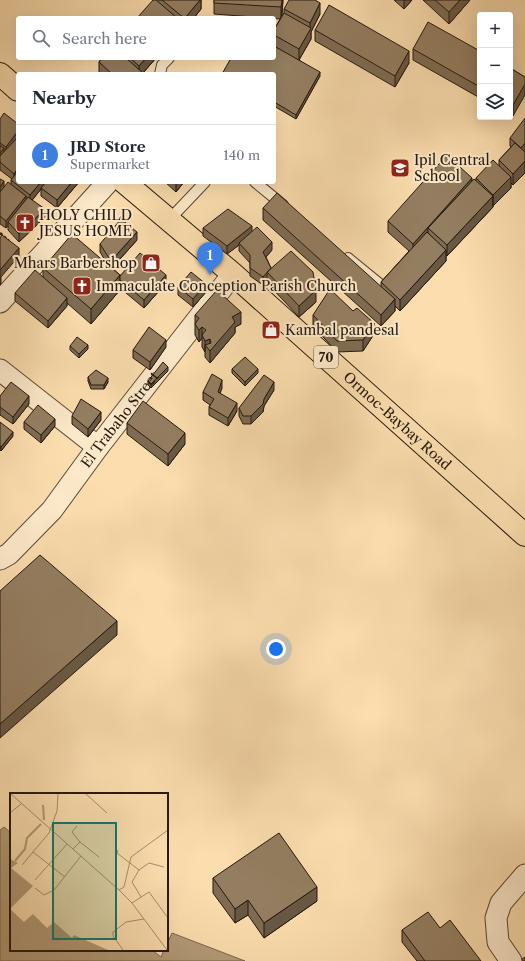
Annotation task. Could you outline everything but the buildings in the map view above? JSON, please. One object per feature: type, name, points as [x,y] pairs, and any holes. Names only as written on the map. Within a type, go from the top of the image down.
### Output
[{"type":"highway","points":[[0,74],[16,88]]},
{"type":"highway","name":"Ormoc-Baybay Road","points":[[126,184],[233,274],[525,535]]},
{"type":"street","points":[[0,302],[106,184]]},
{"type":"street","name":"El Trabaho Street","points":[[0,559],[9,554],[52,510],[98,447],[233,274]]},
{"type":"street","points":[[0,370],[98,447]]},
{"type":"street","points":[[511,961],[498,942],[496,918],[501,903],[525,875]]},
{"type":"lane","points":[[160,72],[162,65],[167,60]]},
{"type":"lane","points":[[169,220],[203,184]]},
{"type":"lane","points":[[257,184],[291,211]]},
{"type":"lane","points":[[339,251],[381,285]]},
{"type":"path","points":[[0,233],[12,243]]},
{"type":"shaded area","points":[[4,827],[10,832],[10,951],[153,951],[161,957],[164,951],[168,951],[168,942],[172,933],[245,961],[0,961],[0,830]]},
{"type":"place","name":"Ipil Central School","points":[[400,168]]},
{"type":"place","name":"HOLY CHILD JESUS HOME","points":[[25,223]]},
{"type":"place","name":"Mhars Barbershop","points":[[151,263]]},
{"type":"place","name":"JRD Store","points":[[210,275]]},
{"type":"place","name":"Immaculate Conception Parish Church","points":[[82,286]]},
{"type":"place","name":"Kambal pandesal","points":[[271,330]]}]
